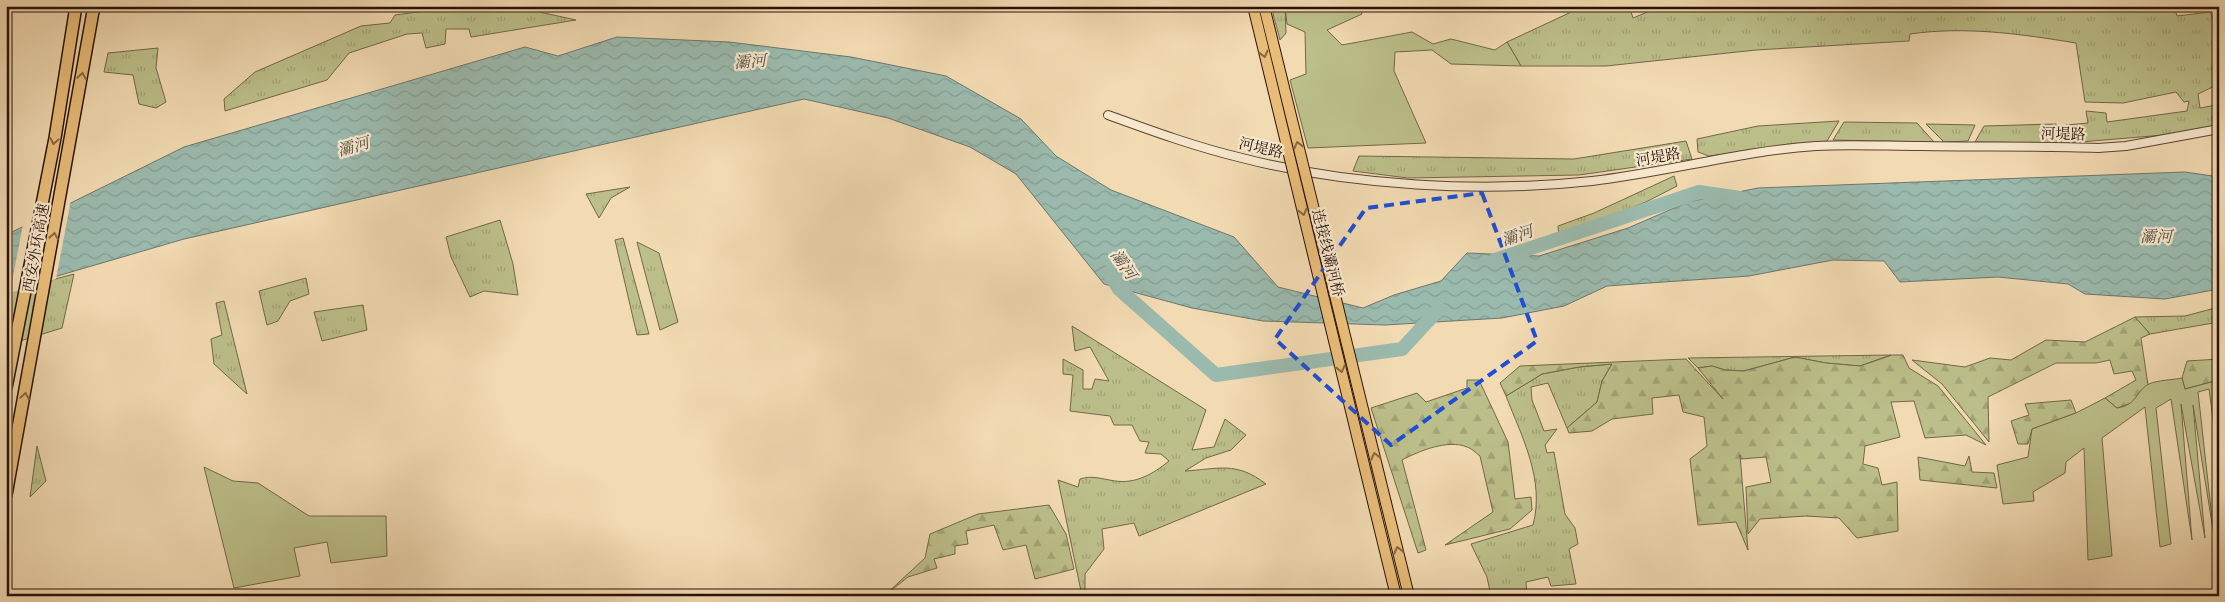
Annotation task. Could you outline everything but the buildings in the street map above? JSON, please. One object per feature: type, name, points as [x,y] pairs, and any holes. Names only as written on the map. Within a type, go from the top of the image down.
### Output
[{"type":"highway","name":"西安外环高速","points":[[6,388],[55,138],[76,6]]},
{"type":"highway","name":"西安外环高速","points":[[6,495],[94,6]]},
{"type":"main road","name":"连接线灞河桥","points":[[1253,6],[1396,596]]},
{"type":"main road","name":"连接线灞河桥","points":[[1264,6],[1409,596]]},
{"type":"street","name":"河堤路","points":[[1108,115],[1162,135],[1241,158],[1284,168],[1401,182],[1496,186],[1549,185],[1634,176],[1746,153],[1818,146],[2098,148],[2126,146],[2219,129]]},
{"type":"highlighted area","points":[[1482,193],[1537,341],[1391,445],[1275,339],[1366,208]]},
{"type":"green space","points":[[463,6],[512,6],[576,20],[471,37],[469,29],[446,29],[445,44],[426,48],[422,33],[407,34],[349,53],[327,80],[225,111],[224,99],[255,72],[361,26],[390,23],[395,15]]},
{"type":"green space","points":[[1271,6],[1285,6],[1286,33],[1280,40]]},
{"type":"green space","points":[[1285,6],[1359,6],[1362,14],[1327,30],[1342,45],[1412,32],[1433,44],[1451,39],[1495,50],[1507,42],[1521,66],[1451,64],[1432,50],[1395,52],[1394,71],[1426,143],[1308,148],[1290,80],[1306,74],[1305,32],[1287,24]]},
{"type":"green space","points":[[1584,6],[1629,6],[1633,18],[1662,6],[2174,6],[2177,16],[2210,12],[2219,31],[2219,84],[2198,94],[2200,108],[2216,105],[2215,89],[2219,86],[2219,125],[2176,134],[2068,143],[2066,125],[2088,123],[2086,111],[2106,113],[2107,122],[2187,111],[2189,101],[2184,102],[2176,92],[2123,103],[2085,102],[2076,43],[1993,32],[1931,32],[1910,34],[1909,41],[1756,50],[1606,66],[1521,66],[1507,42]]},
{"type":"green space","points":[[158,48],[156,68],[166,102],[156,108],[139,104],[133,75],[104,72],[108,53]]},
{"type":"green space","points":[[1839,121],[1827,141],[1709,156],[1698,152],[1697,139],[1758,126]]},
{"type":"green space","points":[[1844,122],[1917,123],[1934,142],[1833,140]]},
{"type":"green space","points":[[1926,124],[1975,125],[1968,141],[1944,142]]},
{"type":"green space","points":[[2056,124],[2062,143],[1975,142],[1984,126]]},
{"type":"green space","points":[[1686,141],[1692,159],[1579,175],[1408,178],[1353,171],[1359,156],[1574,159]]},
{"type":"green space","points":[[1674,176],[1677,186],[1646,202],[1559,237],[1558,226],[1594,213]]},
{"type":"green space","points":[[630,187],[611,198],[599,218],[586,194]]},
{"type":"green space","points":[[500,220],[513,264],[518,295],[484,291],[470,297],[451,257],[446,237]]},
{"type":"green space","points":[[623,238],[649,334],[637,335],[615,240]]},
{"type":"green space","points":[[637,242],[659,253],[678,322],[660,330]]},
{"type":"green space","points":[[74,274],[62,328],[20,341],[11,329],[6,327],[6,292]]},
{"type":"green space","points":[[306,278],[309,294],[290,301],[278,321],[267,325],[259,291]]},
{"type":"green space","points":[[224,301],[247,394],[214,364],[211,339],[222,335],[216,303]]},
{"type":"green space","points":[[363,305],[367,330],[322,341],[314,312]]},
{"type":"green space","points":[[2219,307],[2219,322],[2150,334],[2135,317],[2185,316]]},
{"type":"green space","points":[[2135,317],[2150,334],[2141,338],[2148,385],[2134,402],[2117,408],[2105,398],[2136,380],[2132,371],[2114,374],[2110,360],[2096,363],[2056,363],[1988,397],[1989,442],[1942,384],[1912,360],[1965,367],[1990,358],[2011,360],[2046,340],[2085,342]]},
{"type":"green space","points":[[1072,326],[1206,410],[1192,450],[1214,447],[1225,419],[1246,435],[1231,450],[1206,458],[1185,471],[1218,468],[1236,469],[1266,484],[1139,536],[1134,523],[1102,529],[1104,549],[1085,574],[1085,596],[1082,596],[1058,480],[1078,487],[1080,479],[1089,477],[1123,482],[1130,481],[1150,474],[1169,461],[1161,454],[1145,453],[1149,442],[1140,441],[1132,425],[1114,425],[1110,416],[1070,411],[1073,375],[1063,374],[1063,359],[1083,370],[1083,389],[1092,389],[1095,379],[1109,381],[1090,347],[1075,351]]},
{"type":"green space","points":[[1891,355],[1860,366],[1825,363],[1795,357],[1744,371],[1725,370],[1712,366],[1698,368],[1688,358]]},
{"type":"green space","points":[[1892,355],[1903,355],[1909,368],[1938,386],[1986,445],[1966,435],[1925,438],[1914,401],[1891,402],[1900,437],[1865,446],[1863,464],[1878,468],[1882,485],[1897,482],[1898,531],[1857,538],[1839,518],[1806,516],[1760,519],[1748,534],[1746,487],[1771,482],[1766,457],[1741,459],[1740,455],[1748,550],[1736,522],[1698,525],[1690,459],[1707,446],[1704,417],[1683,412],[1679,395],[1652,398],[1653,414],[1612,419],[1592,431],[1569,433],[1567,428],[1597,402],[1602,381],[1612,364],[1579,367],[1542,374],[1506,396],[1500,383],[1520,366],[1686,359],[1723,399],[1698,368],[1712,366],[1725,370],[1744,371],[1795,357],[1826,363],[1860,366]]},
{"type":"green space","points":[[2219,359],[2219,380],[2185,389],[2182,378],[2187,361]]},
{"type":"green space","points":[[1612,364],[1602,381],[1597,402],[1567,428],[1548,383],[1531,387],[1532,400],[1544,431],[1557,429],[1545,445],[1547,453],[1554,452],[1565,514],[1575,528],[1578,544],[1569,549],[1576,584],[1551,586],[1548,577],[1526,582],[1527,596],[1491,596],[1487,577],[1471,544],[1533,525],[1536,508],[1534,475],[1530,459],[1506,396],[1542,374],[1579,367]]},
{"type":"green space","points":[[2182,378],[2185,389],[2219,380],[2219,465],[2209,389],[2198,392],[2214,536],[2193,405],[2205,538],[2181,404],[2192,540],[2171,399],[2156,408],[2171,544],[2160,547],[2145,407],[2102,438],[2112,556],[2088,560],[2084,448],[2066,462],[2065,473],[2033,492],[2034,501],[2003,504],[1997,465],[2028,457],[2032,429],[2076,413],[2105,398],[2117,408],[2124,406],[2133,401],[2141,390],[2149,384]]},
{"type":"green space","points":[[1467,380],[1479,380],[1508,442],[1515,499],[1531,497],[1532,510],[1510,529],[1445,545],[1493,512],[1480,456],[1470,448],[1451,444],[1417,453],[1402,460],[1426,550],[1418,553],[1371,408],[1417,393],[1426,402],[1467,388]]},
{"type":"green space","points":[[2071,400],[2076,413],[2032,429],[2028,444],[2018,444],[2011,421],[2029,415],[2025,404]]},
{"type":"green space","points":[[37,446],[46,481],[30,497]]},
{"type":"green space","points":[[1969,456],[1972,472],[1994,473],[1997,488],[1920,480],[1918,457],[1965,466]]},
{"type":"green space","points":[[204,467],[233,481],[258,483],[309,516],[386,516],[387,556],[331,563],[327,542],[294,548],[300,576],[234,588]]},
{"type":"green space","points":[[1049,505],[1066,534],[1074,569],[1035,579],[1026,545],[1003,550],[994,525],[966,531],[968,544],[955,546],[955,554],[934,559],[937,568],[908,577],[884,596],[925,558],[930,534],[978,514]]},
{"type":"water","name":"灞河","points":[[617,37],[729,42],[851,57],[946,76],[1021,119],[1056,156],[1111,190],[1234,237],[1278,287],[1363,308],[1394,295],[1441,281],[1467,253],[1539,256],[1628,228],[1688,202],[1758,188],[2185,172],[2219,177],[2219,289],[2165,299],[2085,294],[2068,284],[1998,277],[1900,282],[1884,261],[1833,260],[1749,276],[1607,286],[1564,306],[1502,318],[1385,325],[1263,321],[1192,308],[1104,284],[1016,174],[970,147],[888,118],[804,99],[184,239],[6,291],[6,235],[184,147],[525,47],[558,56]]},
{"type":"pier","points":[[71,200],[56,279],[10,293],[23,224]]},
{"type":"waterway","name":"灞河","points":[[1495,260],[1699,192],[1740,198]]},
{"type":"waterway","name":"灞河","points":[[1109,273],[1119,289],[1216,375],[1402,349],[1439,309]]}]
